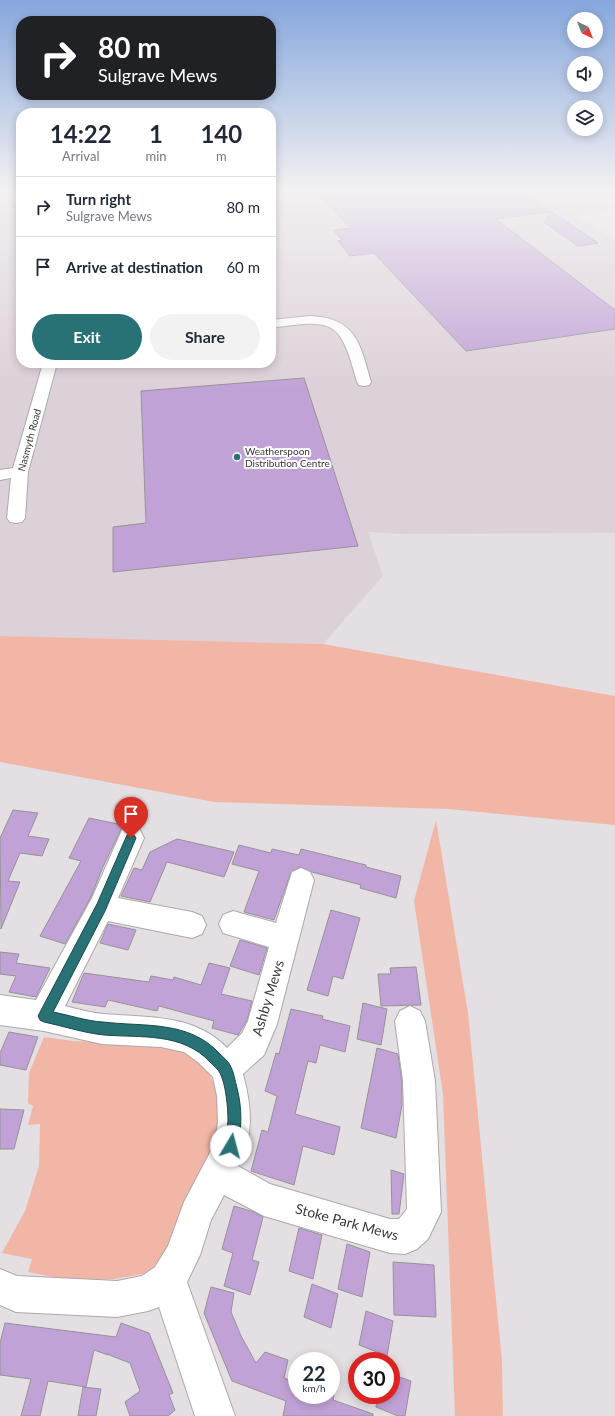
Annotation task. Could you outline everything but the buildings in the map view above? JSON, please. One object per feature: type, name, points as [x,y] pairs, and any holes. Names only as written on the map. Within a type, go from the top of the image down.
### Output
[{"type":"street","points":[[276,323],[326,315],[343,329],[357,356],[364,382]]},
{"type":"street","name":"Nasmyth Road","points":[[16,518],[20,472],[49,368]]},
{"type":"street","points":[[0,474],[20,472]]},
{"type":"street","points":[[44,1016],[101,907],[131,838]]},
{"type":"street","name":"Ashby Mews","points":[[226,1069],[254,1044],[262,1024],[301,880]]},
{"type":"street","points":[[101,907],[192,925]]},
{"type":"street","points":[[233,924],[286,939]]},
{"type":"street","points":[[0,1010],[44,1016],[102,1028],[161,1032],[191,1039],[210,1052],[226,1069],[233,1096],[234,1121],[231,1146],[196,1214],[182,1255],[168,1280],[148,1293],[117,1299],[16,1294],[0,1287]]},
{"type":"street","name":"Stoke Park Mews","points":[[217,1173],[264,1199],[390,1236],[405,1237],[416,1227],[424,1212],[419,1081],[410,1021]]},
{"type":"street","points":[[168,1280],[215,1416]]},
{"type":"shaded area","points":[[0,256],[16,256],[16,368],[276,368],[276,256],[615,256],[615,533],[401,534],[368,532],[383,576],[323,644],[0,636]]},
{"type":"shaded area","points":[[0,636],[323,644],[615,696],[615,825],[448,809],[214,802],[0,762]]},
{"type":"shaded area","points":[[436,820],[468,1013],[502,1361],[503,1416],[455,1416],[443,1094],[414,901]]},
{"type":"shaded area","points":[[44,1037],[73,1041],[122,1043],[155,1041],[188,1051],[206,1067],[216,1088],[220,1116],[219,1141],[163,1261],[149,1273],[114,1279],[74,1281],[28,1272],[32,1259],[2,1253],[25,1211],[39,1166],[40,1124],[28,1125],[33,1106],[28,1103],[29,1073]]},
{"type":"place","name":"Weatherspoon Distribution Centre","points":[[237,457]]},
{"type":"route","points":[[131,838],[101,907],[44,1016],[102,1028],[161,1032],[177,1035],[191,1039],[210,1052],[226,1069],[233,1096],[234,1121],[231,1146]]}]
